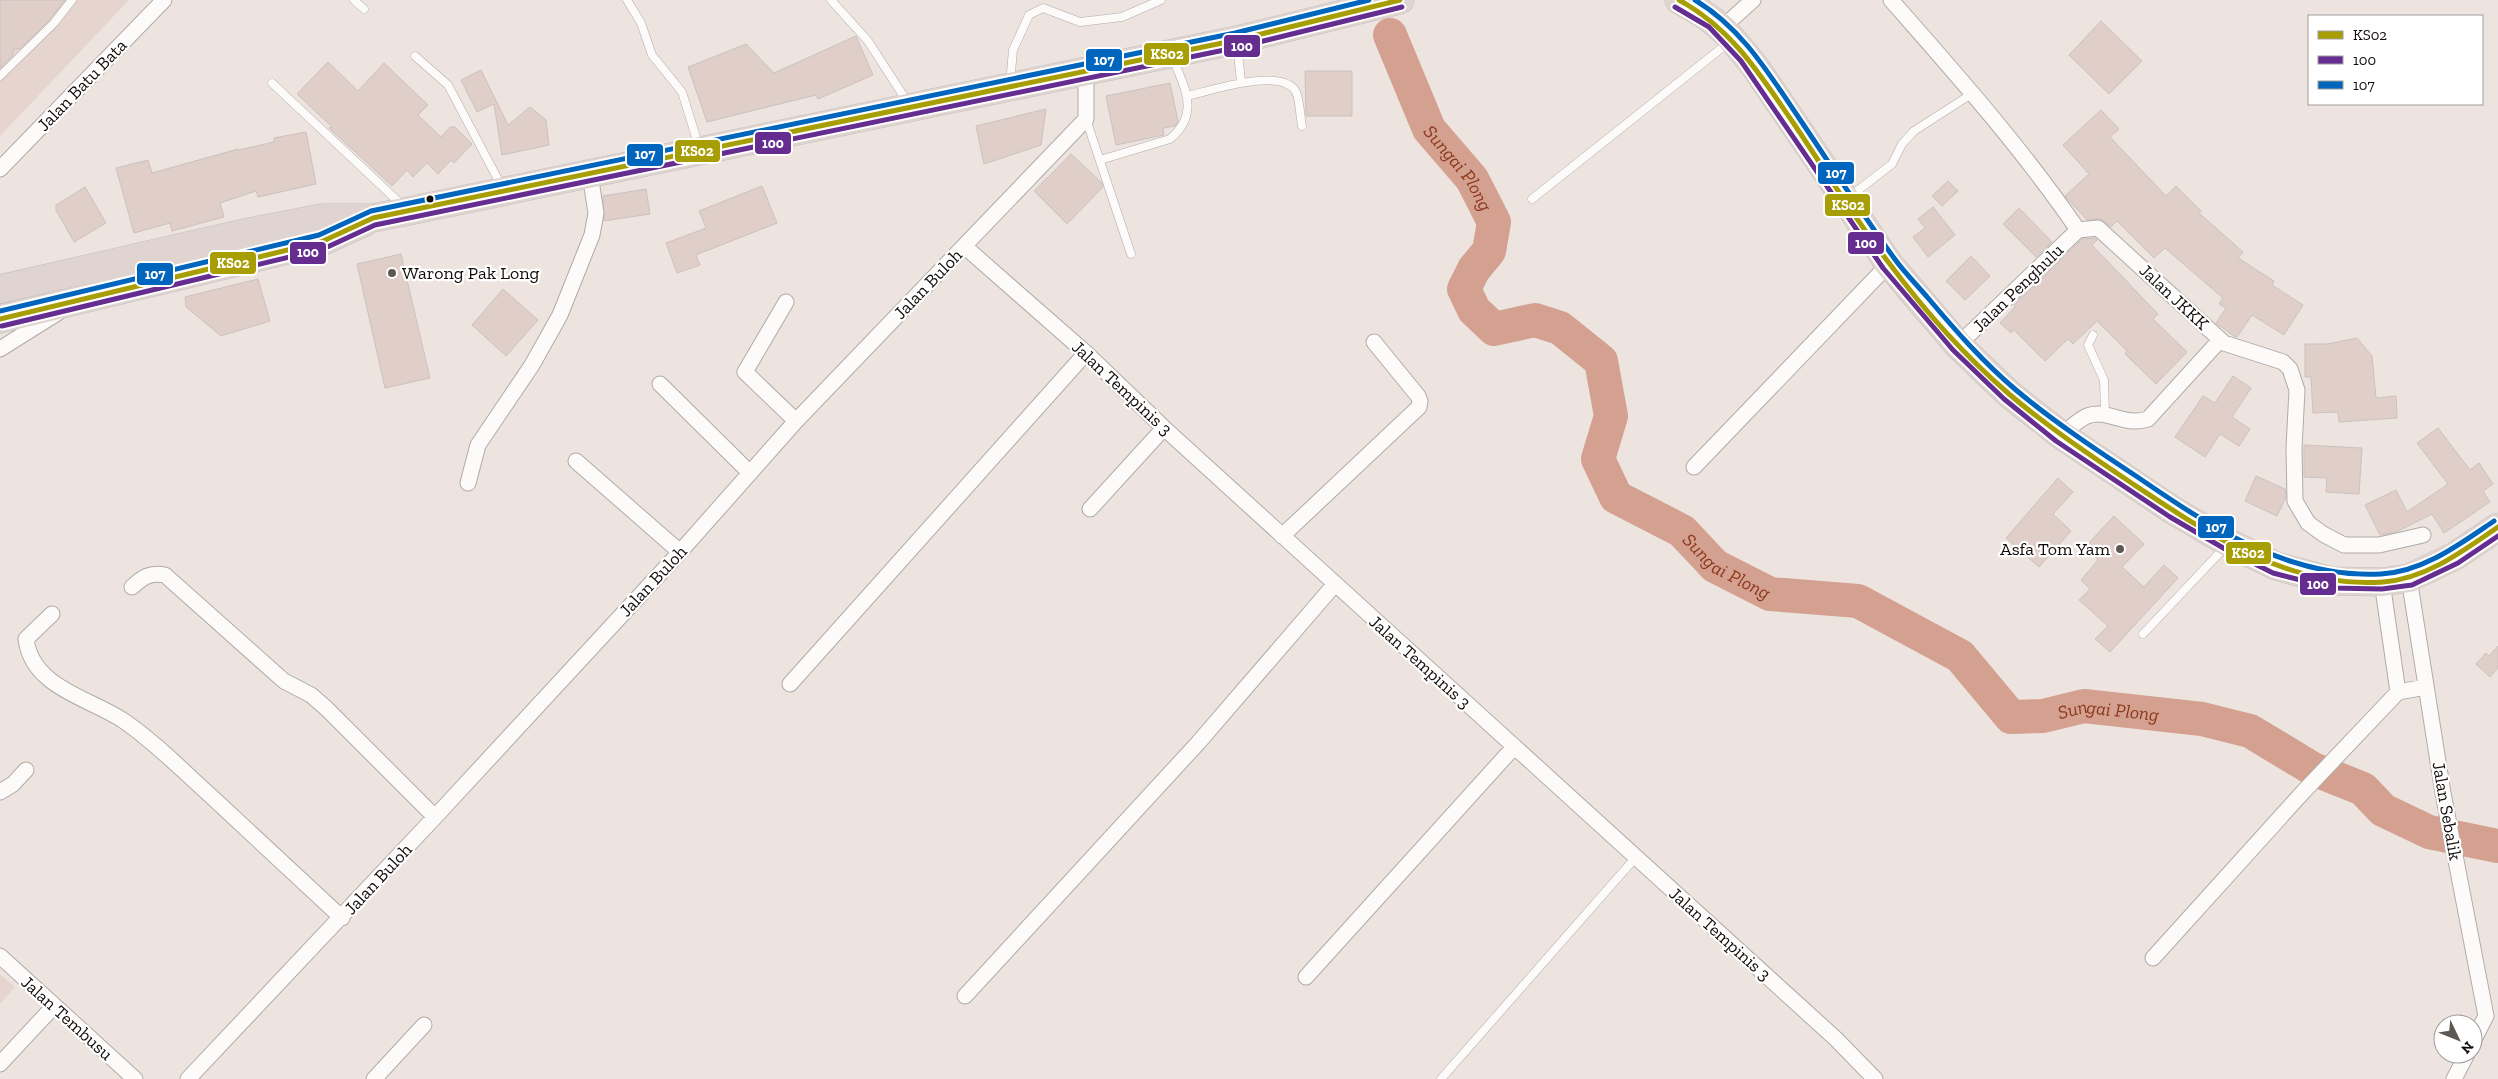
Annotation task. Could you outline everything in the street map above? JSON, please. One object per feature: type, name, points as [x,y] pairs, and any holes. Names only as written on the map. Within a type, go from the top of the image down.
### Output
[{"type":"highway","points":[[0,288],[322,218],[373,218],[590,174],[1237,40],[1400,0]]},
{"type":"highway","points":[[1679,0],[1703,12],[1728,33],[1756,68],[1888,264],[1958,345],[2009,394],[2061,435],[2174,511],[2276,566],[2332,581],[2382,582],[2409,578],[2455,556],[2498,527]]},
{"type":"highway","points":[[0,319],[321,242],[373,218]]},
{"type":"street","name":"Jalan Batu Bata","points":[[0,169],[164,0]]},
{"type":"street","points":[[1728,33],[1753,0]]},
{"type":"street","points":[[1891,0],[1973,94],[2057,200],[2078,230]]},
{"type":"street","points":[[1086,71],[1086,119]]},
{"type":"street","name":"Jalan Buloh","points":[[188,1079],[342,918],[680,552],[796,421],[1086,119]]},
{"type":"street","points":[[468,483],[478,445],[532,365],[560,315],[592,235],[596,214],[590,174]]},
{"type":"street","name":"Jalan JKKK","points":[[2078,230],[2098,228],[2220,340],[2229,346],[2283,362],[2294,377],[2296,390],[2294,448],[2296,501],[2308,523],[2323,534],[2344,545],[2379,545],[2422,535]]},
{"type":"street","name":"Jalan Penghulu","points":[[1958,345],[2078,230]]},
{"type":"street","name":"Jalan Tempinis 3","points":[[964,246],[1086,353],[1164,428],[1282,536],[1836,1039],[1875,1079]]},
{"type":"street","points":[[1694,467],[1888,264]]},
{"type":"street","points":[[786,302],[744,372],[796,421]]},
{"type":"street","points":[[0,349],[73,303]]},
{"type":"street","points":[[2061,435],[2085,417],[2099,413],[2136,423],[2148,419],[2220,340]]},
{"type":"street","points":[[1282,536],[1419,406],[1418,396],[1374,342]]},
{"type":"street","points":[[790,684],[1086,353]]},
{"type":"street","points":[[660,384],[750,473]]},
{"type":"street","points":[[1090,509],[1164,428]]},
{"type":"street","points":[[576,461],[680,552]]},
{"type":"street","points":[[132,586],[142,577],[154,573],[166,575],[284,681],[310,695],[326,708],[435,817]]},
{"type":"street","name":"Jalan Sebalik","points":[[2409,578],[2443,793],[2483,998],[2486,1016],[2483,1022]]},
{"type":"street","points":[[2382,582],[2398,692]]},
{"type":"street","points":[[965,996],[1198,743],[1335,584]]},
{"type":"street","points":[[52,614],[26,639],[28,651],[34,663],[53,682],[78,699],[103,707],[145,735],[342,918]]},
{"type":"street","points":[[2153,958],[2304,791],[2398,692],[2426,687]]},
{"type":"street","points":[[1306,977],[1514,747]]},
{"type":"street","points":[[0,792],[13,784],[26,770]]},
{"type":"street","name":"Jalan Tembusu","points":[[0,956],[135,1079]]},
{"type":"street","points":[[2483,998],[2498,1006]]},
{"type":"street","points":[[0,1064],[54,1006]]},
{"type":"street","points":[[374,1079],[424,1025]]},
{"type":"street","points":[[2454,1079],[2462,1064]]},
{"type":"lane","points":[[0,76],[54,23],[72,0]]},
{"type":"lane","points":[[354,0],[364,9]]},
{"type":"lane","points":[[627,0],[641,23],[652,55],[682,92],[701,151]]},
{"type":"lane","points":[[830,0],[868,41],[911,107]]},
{"type":"lane","points":[[1010,87],[1013,50],[1029,15],[1043,8],[1080,22],[1122,17],[1161,0]]},
{"type":"lane","points":[[1532,199],[1728,33]]},
{"type":"lane","points":[[1237,40],[1240,82]]},
{"type":"lane","points":[[1100,160],[1170,140],[1184,124],[1188,96],[1171,54]]},
{"type":"lane","points":[[415,56],[448,85],[504,191]]},
{"type":"lane","points":[[1188,96],[1240,82],[1280,81],[1290,84],[1296,92],[1302,126]]},
{"type":"lane","points":[[272,83],[409,211]]},
{"type":"lane","points":[[1845,200],[1892,164],[1902,144],[1914,131],[1973,94]]},
{"type":"lane","points":[[1086,119],[1131,254]]},
{"type":"lane","points":[[2093,335],[2088,345],[2104,380],[2105,415]]},
{"type":"lane","points":[[2143,634],[2229,542]]},
{"type":"lane","points":[[1441,1079],[1636,857]]},
{"type":"shaded area","points":[[0,0],[129,0],[0,136]]},
{"type":"shaded area","points":[[0,974],[15,987],[0,1004]]},
{"type":"building","points":[[0,0],[65,0],[50,19],[20,49],[14,48],[12,56],[0,68]]},
{"type":"building","points":[[2101,21],[2142,61],[2109,94],[2069,55]]},
{"type":"building","points":[[856,36],[873,75],[818,99],[816,95],[707,122],[688,67],[746,44],[774,73]]},
{"type":"building","points":[[328,62],[358,91],[384,63],[428,105],[418,115],[441,137],[450,127],[455,127],[472,144],[454,163],[451,160],[438,174],[427,163],[413,177],[407,170],[392,186],[329,128],[332,127],[297,94]]},
{"type":"building","points":[[481,70],[508,125],[530,107],[546,120],[549,145],[502,155],[494,104],[477,112],[461,80]]},
{"type":"building","points":[[1305,71],[1352,71],[1352,116],[1306,116]]},
{"type":"building","points":[[1170,83],[1178,121],[1175,126],[1163,128],[1164,135],[1116,145],[1106,96]]},
{"type":"building","points":[[1046,109],[1041,145],[984,164],[976,126]]},
{"type":"building","points":[[2101,110],[2119,129],[2110,137],[2166,196],[2176,186],[2201,211],[2199,213],[2243,252],[2238,258],[2274,281],[2272,285],[2303,305],[2284,335],[2252,315],[2237,337],[2234,336],[2216,323],[2226,308],[2219,304],[2223,298],[2165,248],[2154,258],[2117,221],[2111,227],[2101,219],[2087,220],[2065,196],[2089,174],[2063,145]]},
{"type":"building","points":[[306,132],[316,184],[258,197],[256,191],[220,203],[224,217],[172,231],[170,223],[134,233],[116,168],[148,160],[152,173],[238,149],[274,142],[274,138]]},
{"type":"building","points":[[1071,154],[1102,183],[1103,187],[1067,224],[1034,191]]},
{"type":"building","points":[[1948,181],[1958,191],[1942,206],[1932,196]]},
{"type":"building","points":[[762,186],[777,223],[696,255],[700,265],[677,273],[666,243],[706,228],[699,211]]},
{"type":"building","points":[[85,187],[106,223],[74,242],[56,210],[56,205]]},
{"type":"building","points":[[646,189],[650,214],[604,221],[603,196]]},
{"type":"building","points":[[1933,207],[1955,235],[1928,257],[1913,237],[1925,228],[1918,219]]},
{"type":"building","points":[[2019,208],[2052,242],[2036,257],[2003,224]]},
{"type":"building","points":[[2095,238],[2097,240],[2092,245],[2158,314],[2153,319],[2187,352],[2156,384],[2125,354],[2127,351],[2097,321],[2073,344],[2068,339],[2045,361],[2014,330],[2011,333],[2000,323],[2015,307],[2014,305],[2082,239]]},
{"type":"building","points":[[401,254],[430,378],[385,388],[357,264]]},
{"type":"building","points":[[1971,256],[1990,276],[1965,300],[1946,281]]},
{"type":"building","points":[[258,279],[270,321],[221,336],[186,307],[185,297]]},
{"type":"building","points":[[503,289],[538,320],[506,356],[472,325]]},
{"type":"building","points":[[2357,338],[2372,356],[2376,398],[2396,396],[2397,418],[2339,422],[2338,412],[2313,413],[2311,377],[2305,377],[2305,344],[2327,344]]},
{"type":"building","points":[[2233,376],[2251,388],[2232,417],[2250,429],[2239,446],[2220,434],[2205,457],[2175,437],[2203,396],[2215,403]]},
{"type":"building","points":[[2438,428],[2470,470],[2479,463],[2493,484],[2483,491],[2490,502],[2444,533],[2432,514],[2396,532],[2380,535],[2365,505],[2396,490],[2407,512],[2448,484],[2417,443]]},
{"type":"building","points":[[2304,445],[2362,448],[2359,494],[2326,492],[2327,478],[2304,477]]},
{"type":"building","points":[[2256,476],[2285,489],[2286,497],[2277,516],[2245,501]]},
{"type":"building","points":[[2058,478],[2073,492],[2053,514],[2071,531],[2039,567],[2006,538]]},
{"type":"building","points":[[2114,516],[2144,544],[2122,567],[2144,587],[2164,565],[2178,578],[2110,652],[2095,639],[2108,626],[2079,600],[2090,589],[2081,580],[2098,560],[2085,547]]},
{"type":"building","points":[[2498,646],[2498,668],[2490,677],[2476,664],[2486,653],[2489,656]]},
{"type":"waterway","name":"Sungai Plong","points":[[1390,35],[1429,129],[1472,179],[1494,222],[1489,251],[1474,269],[1464,289],[1474,310],[1494,329],[1535,320],[1560,328],[1601,361],[1611,416],[1598,459],[1616,497],[1682,531],[1715,566],[1770,594],[1858,601],[1960,656],[2011,717],[2043,716],[2084,706],[2202,719],[2250,731],[2313,769],[2363,789],[2383,810],[2429,832],[2498,846]]},
{"type":"transit line","name":"107","points":[[0,311],[319,235],[371,211],[1235,33],[1369,0]]},
{"type":"transit line","name":"KS02","points":[[0,319],[321,242],[373,218],[1237,40],[1400,0]]},
{"type":"transit line","name":"KS02","points":[[1679,0],[1714,24],[1743,53],[1780,103],[1876,246],[1916,298],[1961,348],[2009,394],[2040,419],[2087,453],[2193,523],[2222,540],[2283,568],[2316,577],[2349,582],[2383,582],[2414,576],[2444,562],[2498,527]]},
{"type":"transit line","name":"107","points":[[1695,0],[1727,24],[1753,53],[1777,85],[1894,258],[1970,346],[2016,390],[2045,413],[2164,495],[2251,546],[2314,568],[2347,573],[2381,574],[2412,568],[2468,539],[2494,521]]},
{"type":"transit line","name":"100","points":[[2,326],[323,249],[375,225],[1239,47],[1402,7]]},
{"type":"transit line","name":"100","points":[[1675,7],[1709,27],[1741,61],[1883,268],[1953,350],[2004,399],[2056,441],[2170,517],[2225,549],[2273,573],[2332,588],[2382,589],[2412,585],[2458,563],[2498,536]]},
{"type":"place","name":"Warong Pak Long","points":[[392,273]]},
{"type":"place","name":"Asfa Tom Yam","points":[[2120,549]]}]
